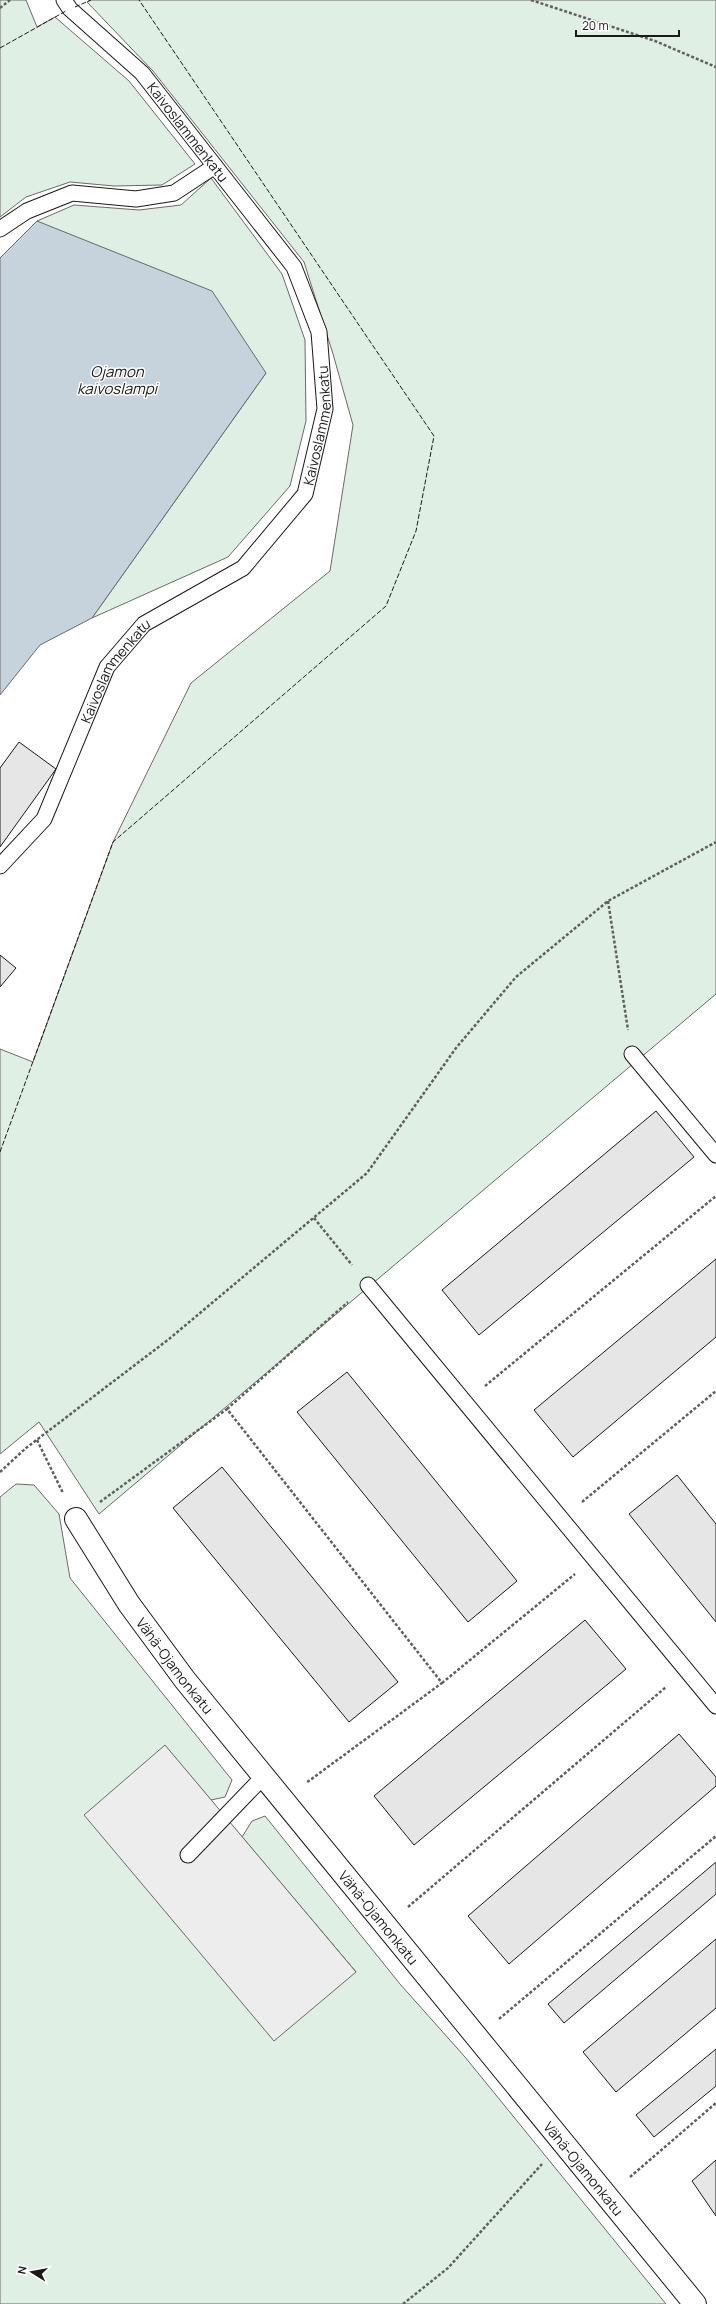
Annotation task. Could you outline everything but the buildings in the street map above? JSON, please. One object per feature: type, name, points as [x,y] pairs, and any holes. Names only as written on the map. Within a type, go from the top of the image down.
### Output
[{"type":"street","name":"Vähä-Ojamonkatu","points":[[76,1519],[129,1604],[185,1680],[695,2304]]},
{"type":"lane","name":"Kaivoslammenkatu","points":[[0,866],[44,819],[107,667],[144,624],[242,568],[305,494],[325,408],[319,332],[294,266],[142,73],[70,9],[64,0]]},
{"type":"lane","points":[[0,230],[28,211],[72,193],[136,199],[174,193],[216,166]]},
{"type":"lane","points":[[632,1054],[716,1155]]},
{"type":"lane","points":[[368,1286],[716,1706]]},
{"type":"lane","points":[[188,1856],[263,1777]]},
{"type":"path","points":[[0,8],[10,0]]},
{"type":"path","points":[[531,0],[654,41],[716,67]]},
{"type":"path","points":[[0,1472],[37,1440],[169,1339],[367,1173],[456,1048],[516,978],[608,901],[716,842]]},
{"type":"path","points":[[608,901],[632,1054]]},
{"type":"path","points":[[465,1403],[716,1196]]},
{"type":"path","points":[[37,1440],[76,1519],[227,1408],[368,1286],[314,1218]]},
{"type":"path","points":[[561,1519],[716,1391]]},
{"type":"path","points":[[227,1408],[442,1683]]},
{"type":"path","points":[[283,1800],[442,1683],[594,1559]]},
{"type":"path","points":[[386,1926],[686,1670]]},
{"type":"path","points":[[477,2037],[716,1836]]},
{"type":"path","points":[[607,2197],[716,2103]]},
{"type":"path","points":[[404,2304],[448,2268],[562,2142]]},
{"type":"green space","points":[[0,0],[26,0],[37,27],[55,17],[129,81],[195,164],[162,185],[114,186],[70,182],[26,197],[0,217]]},
{"type":"green space","points":[[91,0],[716,0],[716,994],[99,1514],[39,1422],[0,1454],[0,1049],[33,1062],[113,842],[191,683],[330,571],[353,425],[333,354],[304,262],[153,71],[87,2]]},
{"type":"green space","points":[[211,178],[282,274],[305,340],[306,421],[290,486],[228,557],[92,618],[266,373],[37,221],[74,205],[139,210],[181,205]]},
{"type":"green space","points":[[16,1484],[34,1485],[59,1514],[70,1578],[232,1780],[225,1797],[211,1800],[165,1746],[356,1972],[242,1837],[252,1821],[265,1816],[400,1984],[465,2057],[666,2304],[0,2304],[0,1497]]},
{"type":"shaded area","points":[[165,1745],[356,1972],[274,2041],[84,1815]]},
{"type":"water","name":"Ojamon kaivoslampi","points":[[37,221],[212,291],[266,373],[92,618],[40,645],[0,695],[0,258]]},
{"type":"fence","points":[[75,7],[91,0]]},
{"type":"fence","points":[[0,1152],[113,842],[386,606],[416,531],[434,436],[139,0]]},
{"type":"fence","points":[[0,48],[66,11]]}]
